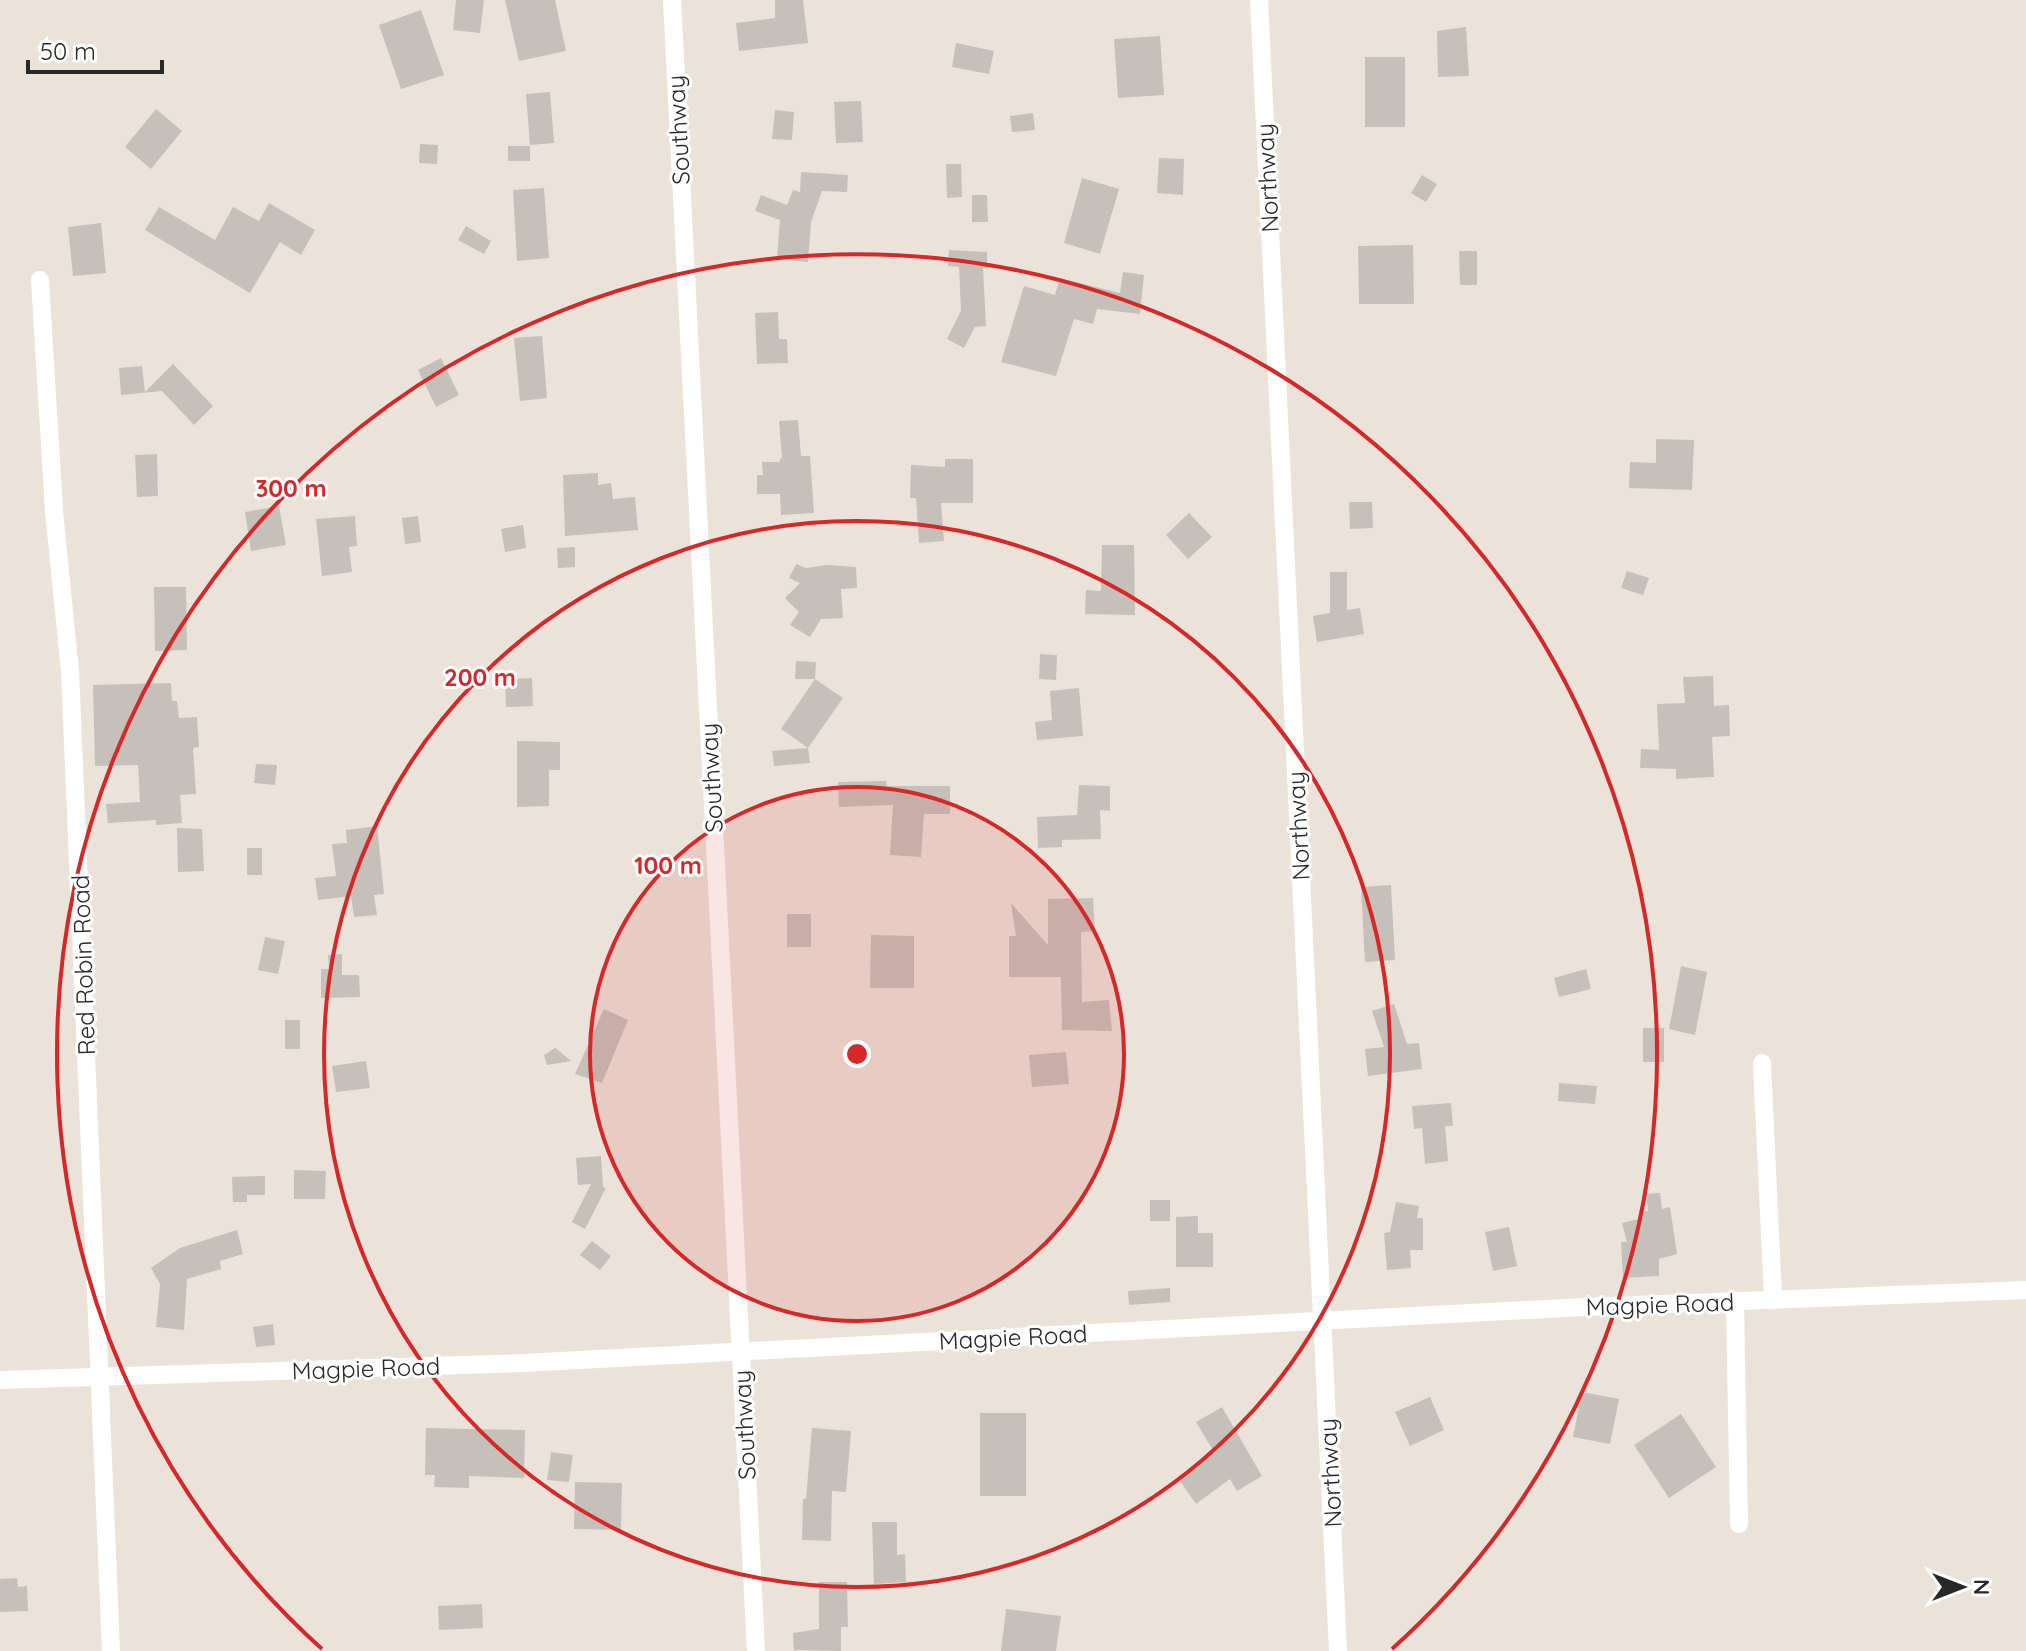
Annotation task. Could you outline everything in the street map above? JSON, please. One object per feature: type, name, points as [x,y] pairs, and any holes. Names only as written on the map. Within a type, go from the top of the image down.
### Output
[{"type":"street","name":"Southway","points":[[672,0],[756,1651]]},
{"type":"street","name":"Northway","points":[[1259,0],[1338,1651]]},
{"type":"street","name":"Red Robin Road","points":[[40,280],[54,511],[70,671],[111,1651]]},
{"type":"street","points":[[1762,1063],[1773,1298]]},
{"type":"street","name":"Magpie Road","points":[[0,1380],[523,1363],[1773,1298],[2026,1290]]},
{"type":"street","points":[[1735,1302],[1739,1524]]},
{"type":"building","points":[[456,0],[484,0],[480,33],[453,30]]},
{"type":"building","points":[[505,0],[555,0],[566,51],[519,61]]},
{"type":"building","points":[[775,0],[803,0],[808,43],[739,51],[736,23],[775,18]]},
{"type":"building","points":[[421,10],[444,75],[401,89],[379,25]]},
{"type":"building","points":[[1466,27],[1469,76],[1438,77],[1437,31]]},
{"type":"building","points":[[1160,36],[1164,95],[1118,98],[1114,39]]},
{"type":"building","points":[[956,43],[994,51],[989,74],[952,67]]},
{"type":"building","points":[[1365,57],[1405,57],[1405,127],[1365,127]]},
{"type":"building","points":[[550,92],[554,143],[530,145],[526,94]]},
{"type":"building","points":[[861,101],[863,142],[836,143],[834,102]]},
{"type":"building","points":[[156,109],[182,131],[151,169],[125,147]]},
{"type":"building","points":[[775,110],[794,112],[792,140],[772,139]]},
{"type":"building","points":[[1033,113],[1035,130],[1012,132],[1010,116]]},
{"type":"building","points":[[420,144],[438,145],[437,164],[419,163]]},
{"type":"building","points":[[508,146],[530,146],[530,161],[508,161]]},
{"type":"building","points":[[1159,158],[1184,159],[1183,195],[1157,193]]},
{"type":"building","points":[[946,164],[961,164],[962,197],[947,198]]},
{"type":"building","points":[[801,172],[848,175],[847,192],[822,191],[811,222],[808,262],[777,259],[780,220],[755,211],[761,195],[787,205],[793,190],[800,192]]},
{"type":"building","points":[[1422,175],[1437,184],[1426,202],[1411,193]]},
{"type":"building","points":[[1082,178],[1119,189],[1100,254],[1064,243]]},
{"type":"building","points":[[544,188],[549,258],[517,261],[513,190]]},
{"type":"building","points":[[972,195],[987,195],[988,222],[972,222]]},
{"type":"building","points":[[269,203],[315,230],[301,255],[280,242],[250,293],[145,230],[159,207],[215,240],[233,207],[259,221]]},
{"type":"building","points":[[101,223],[106,273],[73,276],[68,227]]},
{"type":"building","points":[[466,226],[491,241],[484,254],[458,240]]},
{"type":"building","points":[[1413,245],[1414,304],[1359,304],[1358,246]]},
{"type":"building","points":[[949,250],[987,252],[987,268],[983,268],[986,326],[975,327],[964,348],[947,339],[961,311],[959,267],[948,266]]},
{"type":"building","points":[[1459,251],[1477,251],[1477,285],[1460,285]]},
{"type":"building","points":[[1123,272],[1144,275],[1140,314],[1097,309],[1093,324],[1074,319],[1056,376],[1001,362],[1024,286],[1055,295],[1060,278],[1120,293]]},
{"type":"building","points":[[778,312],[779,339],[787,339],[788,363],[757,364],[755,313]]},
{"type":"building","points":[[542,336],[547,398],[520,401],[514,338]]},
{"type":"building","points":[[441,358],[459,395],[436,407],[418,370]]},
{"type":"building","points":[[173,364],[213,406],[194,425],[162,391],[121,395],[119,368],[142,366],[145,392]]},
{"type":"building","points":[[798,420],[801,456],[810,456],[814,513],[781,515],[780,494],[757,494],[757,475],[763,475],[762,462],[779,462],[782,457],[779,421]]},
{"type":"building","points":[[1656,439],[1694,440],[1692,490],[1629,488],[1630,462],[1656,463]]},
{"type":"building","points":[[157,454],[158,496],[137,497],[135,455]]},
{"type":"building","points":[[945,459],[973,459],[973,503],[941,503],[944,541],[919,543],[916,498],[910,498],[911,465],[945,467]]},
{"type":"building","points":[[598,473],[598,485],[611,483],[613,499],[635,497],[638,530],[565,536],[563,475]]},
{"type":"building","points":[[1349,502],[1372,502],[1373,528],[1350,529]]},
{"type":"building","points":[[279,506],[286,545],[251,551],[245,512]]},
{"type":"building","points":[[1189,513],[1212,537],[1188,559],[1166,535]]},
{"type":"building","points":[[355,516],[357,546],[349,547],[352,572],[322,576],[316,519]]},
{"type":"building","points":[[418,516],[421,542],[405,544],[402,518]]},
{"type":"building","points":[[523,525],[526,548],[505,552],[501,529]]},
{"type":"building","points":[[1102,545],[1134,545],[1135,615],[1085,614],[1086,590],[1101,591]]},
{"type":"building","points":[[575,547],[575,567],[558,568],[557,548]]},
{"type":"building","points":[[796,564],[806,568],[827,565],[856,567],[857,588],[841,589],[843,618],[821,619],[810,637],[790,625],[799,612],[785,598],[800,583],[789,578]]},
{"type":"building","points":[[1627,571],[1649,578],[1643,595],[1621,588]]},
{"type":"building","points":[[1330,572],[1347,572],[1347,610],[1360,608],[1364,634],[1317,642],[1313,616],[1330,613]]},
{"type":"building","points":[[154,587],[186,587],[187,650],[155,651]]},
{"type":"building","points":[[1040,654],[1057,655],[1056,680],[1039,679]]},
{"type":"building","points":[[796,661],[816,662],[815,679],[795,679]]},
{"type":"building","points":[[1713,676],[1714,706],[1729,705],[1730,736],[1712,737],[1714,777],[1676,779],[1676,769],[1640,768],[1641,749],[1659,750],[1657,704],[1685,703],[1683,677]]},
{"type":"building","points":[[532,678],[533,706],[506,707],[505,679]]},
{"type":"building","points":[[815,679],[843,698],[808,748],[781,729]]},
{"type":"building","points":[[171,683],[172,701],[177,701],[179,718],[197,717],[199,747],[193,748],[196,794],[180,795],[182,823],[156,825],[156,820],[108,823],[106,804],[140,802],[138,765],[95,766],[93,685]]},
{"type":"building","points":[[1079,688],[1083,736],[1037,740],[1035,722],[1052,720],[1050,691]]},
{"type":"building","points":[[517,741],[560,742],[560,770],[549,770],[549,806],[517,807]]},
{"type":"building","points":[[808,748],[810,763],[774,766],[772,751]]},
{"type":"building","points":[[256,764],[277,765],[275,785],[254,783]]},
{"type":"building","points":[[886,781],[887,786],[950,786],[950,814],[924,814],[921,857],[890,855],[893,805],[839,807],[838,782]]},
{"type":"building","points":[[1079,785],[1110,786],[1110,811],[1100,810],[1101,839],[1062,840],[1062,847],[1038,848],[1037,817],[1077,815]]},
{"type":"building","points":[[377,826],[384,894],[374,895],[377,915],[354,917],[351,896],[318,900],[315,878],[336,876],[332,844],[347,843],[346,830]]},
{"type":"building","points":[[177,828],[202,829],[204,871],[178,872]]},
{"type":"building","points":[[247,848],[262,848],[262,875],[247,875]]},
{"type":"building","points":[[1391,885],[1395,960],[1365,962],[1361,887]]},
{"type":"building","points":[[1093,898],[1095,931],[1081,932],[1082,1002],[1109,1000],[1112,1031],[1062,1030],[1061,977],[1009,977],[1009,936],[1016,936],[1011,903],[1048,945],[1048,899]]},
{"type":"building","points":[[787,914],[811,914],[811,947],[787,947]]},
{"type":"building","points":[[871,935],[914,936],[914,988],[870,988]]},
{"type":"building","points":[[265,937],[285,941],[278,974],[258,970]]},
{"type":"building","points":[[342,954],[342,975],[359,975],[360,997],[321,998],[321,969],[329,969],[328,955]]},
{"type":"building","points":[[1681,966],[1707,972],[1695,1035],[1669,1029]]},
{"type":"building","points":[[1586,969],[1591,989],[1559,997],[1554,978]]},
{"type":"building","points":[[1394,1004],[1407,1044],[1419,1043],[1422,1069],[1368,1076],[1365,1049],[1384,1047],[1372,1011]]},
{"type":"building","points":[[604,1009],[628,1020],[602,1083],[575,1074]]},
{"type":"building","points":[[285,1020],[300,1020],[300,1049],[285,1049]]},
{"type":"building","points":[[1643,1028],[1664,1028],[1664,1062],[1643,1062]]},
{"type":"building","points":[[555,1048],[571,1061],[547,1065],[544,1055]]},
{"type":"building","points":[[1066,1052],[1069,1084],[1032,1087],[1029,1055]]},
{"type":"building","points":[[366,1061],[370,1088],[336,1092],[332,1066]]},
{"type":"building","points":[[1559,1083],[1597,1086],[1595,1104],[1558,1101]]},
{"type":"building","points":[[1451,1103],[1453,1126],[1445,1126],[1448,1161],[1425,1164],[1422,1128],[1414,1129],[1412,1106]]},
{"type":"building","points":[[601,1156],[603,1187],[606,1188],[585,1229],[572,1222],[591,1184],[578,1185],[576,1158]]},
{"type":"building","points":[[294,1170],[326,1171],[325,1199],[294,1199]]},
{"type":"building","points":[[265,1176],[265,1195],[247,1195],[247,1202],[233,1202],[232,1177]]},
{"type":"building","points":[[1660,1193],[1662,1209],[1670,1207],[1677,1254],[1659,1259],[1659,1276],[1623,1278],[1621,1242],[1627,1242],[1622,1223],[1643,1218],[1642,1212],[1648,1211],[1646,1194]]},
{"type":"building","points":[[1150,1200],[1170,1200],[1170,1221],[1150,1221]]},
{"type":"building","points":[[1396,1202],[1419,1206],[1417,1218],[1423,1218],[1423,1250],[1410,1250],[1411,1268],[1387,1270],[1384,1233],[1390,1232]]},
{"type":"building","points":[[1198,1216],[1198,1233],[1213,1233],[1213,1267],[1176,1267],[1176,1217]]},
{"type":"building","points":[[1509,1227],[1517,1266],[1493,1271],[1485,1232]]},
{"type":"building","points":[[237,1230],[243,1254],[220,1261],[221,1269],[187,1279],[184,1330],[156,1327],[160,1284],[151,1268],[180,1248]]},
{"type":"building","points":[[592,1241],[611,1256],[600,1270],[580,1255]]},
{"type":"building","points":[[1170,1288],[1170,1302],[1129,1305],[1128,1291]]},
{"type":"building","points":[[273,1324],[275,1345],[256,1347],[253,1327]]},
{"type":"building","points":[[1582,1392],[1619,1399],[1610,1444],[1573,1437]]},
{"type":"building","points":[[1430,1397],[1444,1430],[1410,1446],[1395,1412]]},
{"type":"building","points":[[1222,1407],[1262,1476],[1237,1491],[1230,1479],[1196,1504],[1178,1478],[1214,1452],[1196,1422]]},
{"type":"building","points":[[980,1413],[1026,1413],[1026,1496],[980,1496]]},
{"type":"building","points":[[1681,1414],[1716,1467],[1669,1498],[1634,1445]]},
{"type":"building","points":[[426,1428],[525,1430],[524,1478],[469,1476],[469,1488],[434,1487],[435,1475],[425,1475]]},
{"type":"building","points":[[812,1428],[851,1431],[846,1492],[832,1491],[831,1541],[802,1540],[803,1499],[806,1499]]},
{"type":"building","points":[[551,1452],[573,1455],[569,1482],[547,1480]]},
{"type":"building","points":[[575,1482],[622,1483],[621,1530],[574,1529]]},
{"type":"building","points":[[872,1522],[897,1522],[897,1555],[905,1554],[906,1582],[874,1584]]},
{"type":"building","points":[[17,1578],[18,1587],[27,1586],[28,1611],[0,1612],[0,1579]]},
{"type":"building","points":[[819,1582],[847,1582],[848,1627],[841,1627],[841,1651],[794,1650],[793,1633],[819,1629]]},
{"type":"building","points":[[482,1604],[483,1628],[439,1630],[438,1606]]},
{"type":"building","points":[[1006,1609],[1061,1616],[1056,1651],[1001,1651]]}]
